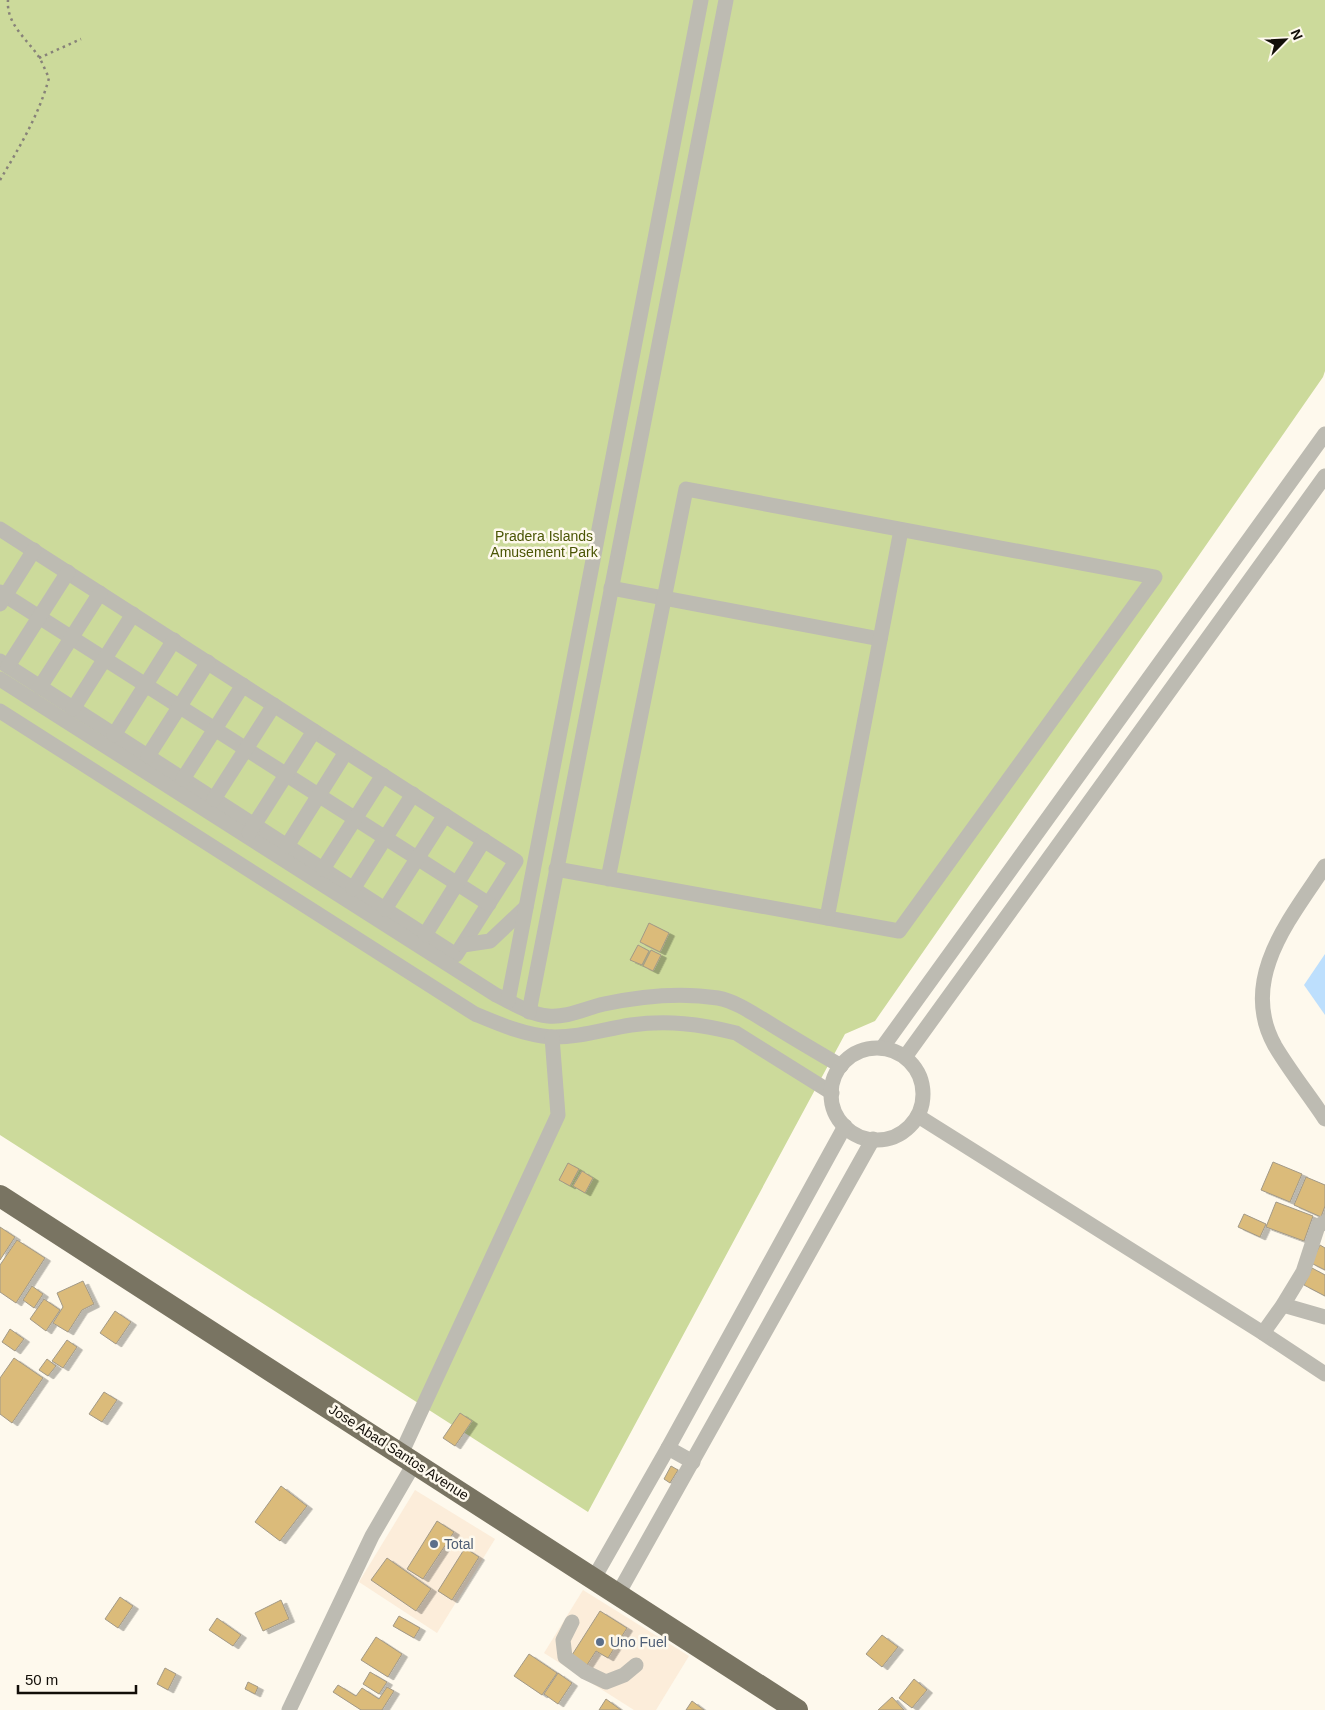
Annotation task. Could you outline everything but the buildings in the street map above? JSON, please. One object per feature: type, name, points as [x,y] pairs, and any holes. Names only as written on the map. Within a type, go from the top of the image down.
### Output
[{"type":"highway","name":"Jose Abad Santos Avenue","points":[[0,1196],[797,1710]]},
{"type":"street","points":[[508,1001],[701,0]]},
{"type":"street","points":[[529,1012],[726,0]]},
{"type":"street","points":[[882,1048],[1325,434]]},
{"type":"street","points":[[905,1057],[1325,476]]},
{"type":"street","points":[[556,869],[899,931],[1155,577],[686,489],[608,878]]},
{"type":"street","points":[[0,530],[34,550],[516,861],[456,955],[287,846],[251,830],[214,799],[73,708],[3,669]]},
{"type":"street","points":[[827,918],[901,530]]},
{"type":"street","points":[[34,550],[2,597],[39,617],[489,904]]},
{"type":"street","points":[[3,669],[68,572]]},
{"type":"street","points":[[612,588],[880,639]]},
{"type":"street","points":[[40,688],[100,593]]},
{"type":"street","points":[[73,708],[133,614]]},
{"type":"street","points":[[114,735],[174,640]]},
{"type":"street","points":[[148,756],[208,662]]},
{"type":"street","points":[[3,669],[251,830],[496,995],[529,1012],[550,1016],[574,1013],[609,1003],[656,997],[686,995],[720,999],[748,1011],[841,1066]]},
{"type":"street","points":[[183,779],[243,685]]},
{"type":"street","points":[[214,799],[274,705]]},
{"type":"street","points":[[0,711],[475,1014],[506,1027],[552,1037],[576,1035],[630,1025],[671,1022],[720,1029],[736,1033],[832,1093]]},
{"type":"street","points":[[251,830],[314,731]]},
{"type":"street","points":[[287,846],[346,752]]},
{"type":"street","points":[[323,869],[383,775]]},
{"type":"street","points":[[353,889],[413,794]]},
{"type":"street","points":[[384,909],[445,815]]},
{"type":"street","points":[[425,935],[484,840]]},
{"type":"street","points":[[1325,866],[1279,935],[1270,956],[1264,984],[1263,1014],[1275,1045],[1325,1119]]},
{"type":"street","points":[[463,945],[490,941],[526,907]]},
{"type":"street","points":[[289,1710],[408,1458],[558,1115],[552,1037]]},
{"type":"street","points":[[882,1048],[894,1051],[905,1057],[914,1067],[922,1085],[922,1104],[918,1116],[910,1126],[899,1134],[886,1139],[873,1139],[863,1137],[845,1126],[837,1115],[832,1102],[832,1087],[841,1066],[855,1054],[868,1049],[882,1048]]},
{"type":"street","points":[[918,1116],[1325,1374]]},
{"type":"street","points":[[594,1578],[668,1448],[845,1126]]},
{"type":"street","points":[[618,1594],[873,1139]]},
{"type":"street","points":[[1263,1334],[1303,1272],[1318,1226],[1325,1222]]},
{"type":"street","points":[[1283,1305],[1325,1317]]},
{"type":"street","points":[[668,1448],[692,1462]]},
{"type":"street","points":[[572,1622],[563,1640],[565,1657],[585,1672],[606,1682],[624,1675],[636,1665]]},
{"type":"path","points":[[0,180],[24,140],[44,97],[49,78],[39,58],[14,26],[7,5],[8,0]]},
{"type":"path","points":[[39,58],[81,39]]},
{"type":"shaded area","points":[[415,1490],[495,1539],[437,1633],[359,1582]]},
{"type":"shaded area","points":[[583,1590],[689,1656],[656,1710],[634,1710],[544,1653]]},
{"type":"green space","name":"Pradera Islands Amusement Park","points":[[0,0],[1325,0],[1325,371],[1323,377],[875,1021],[845,1034],[588,1512],[0,1135]]},
{"type":"water","points":[[1325,954],[1325,1015],[1304,985]]},
{"type":"place","name":"Total","points":[[434,1544]]},
{"type":"place","name":"Uno Fuel","points":[[600,1642]]}]
